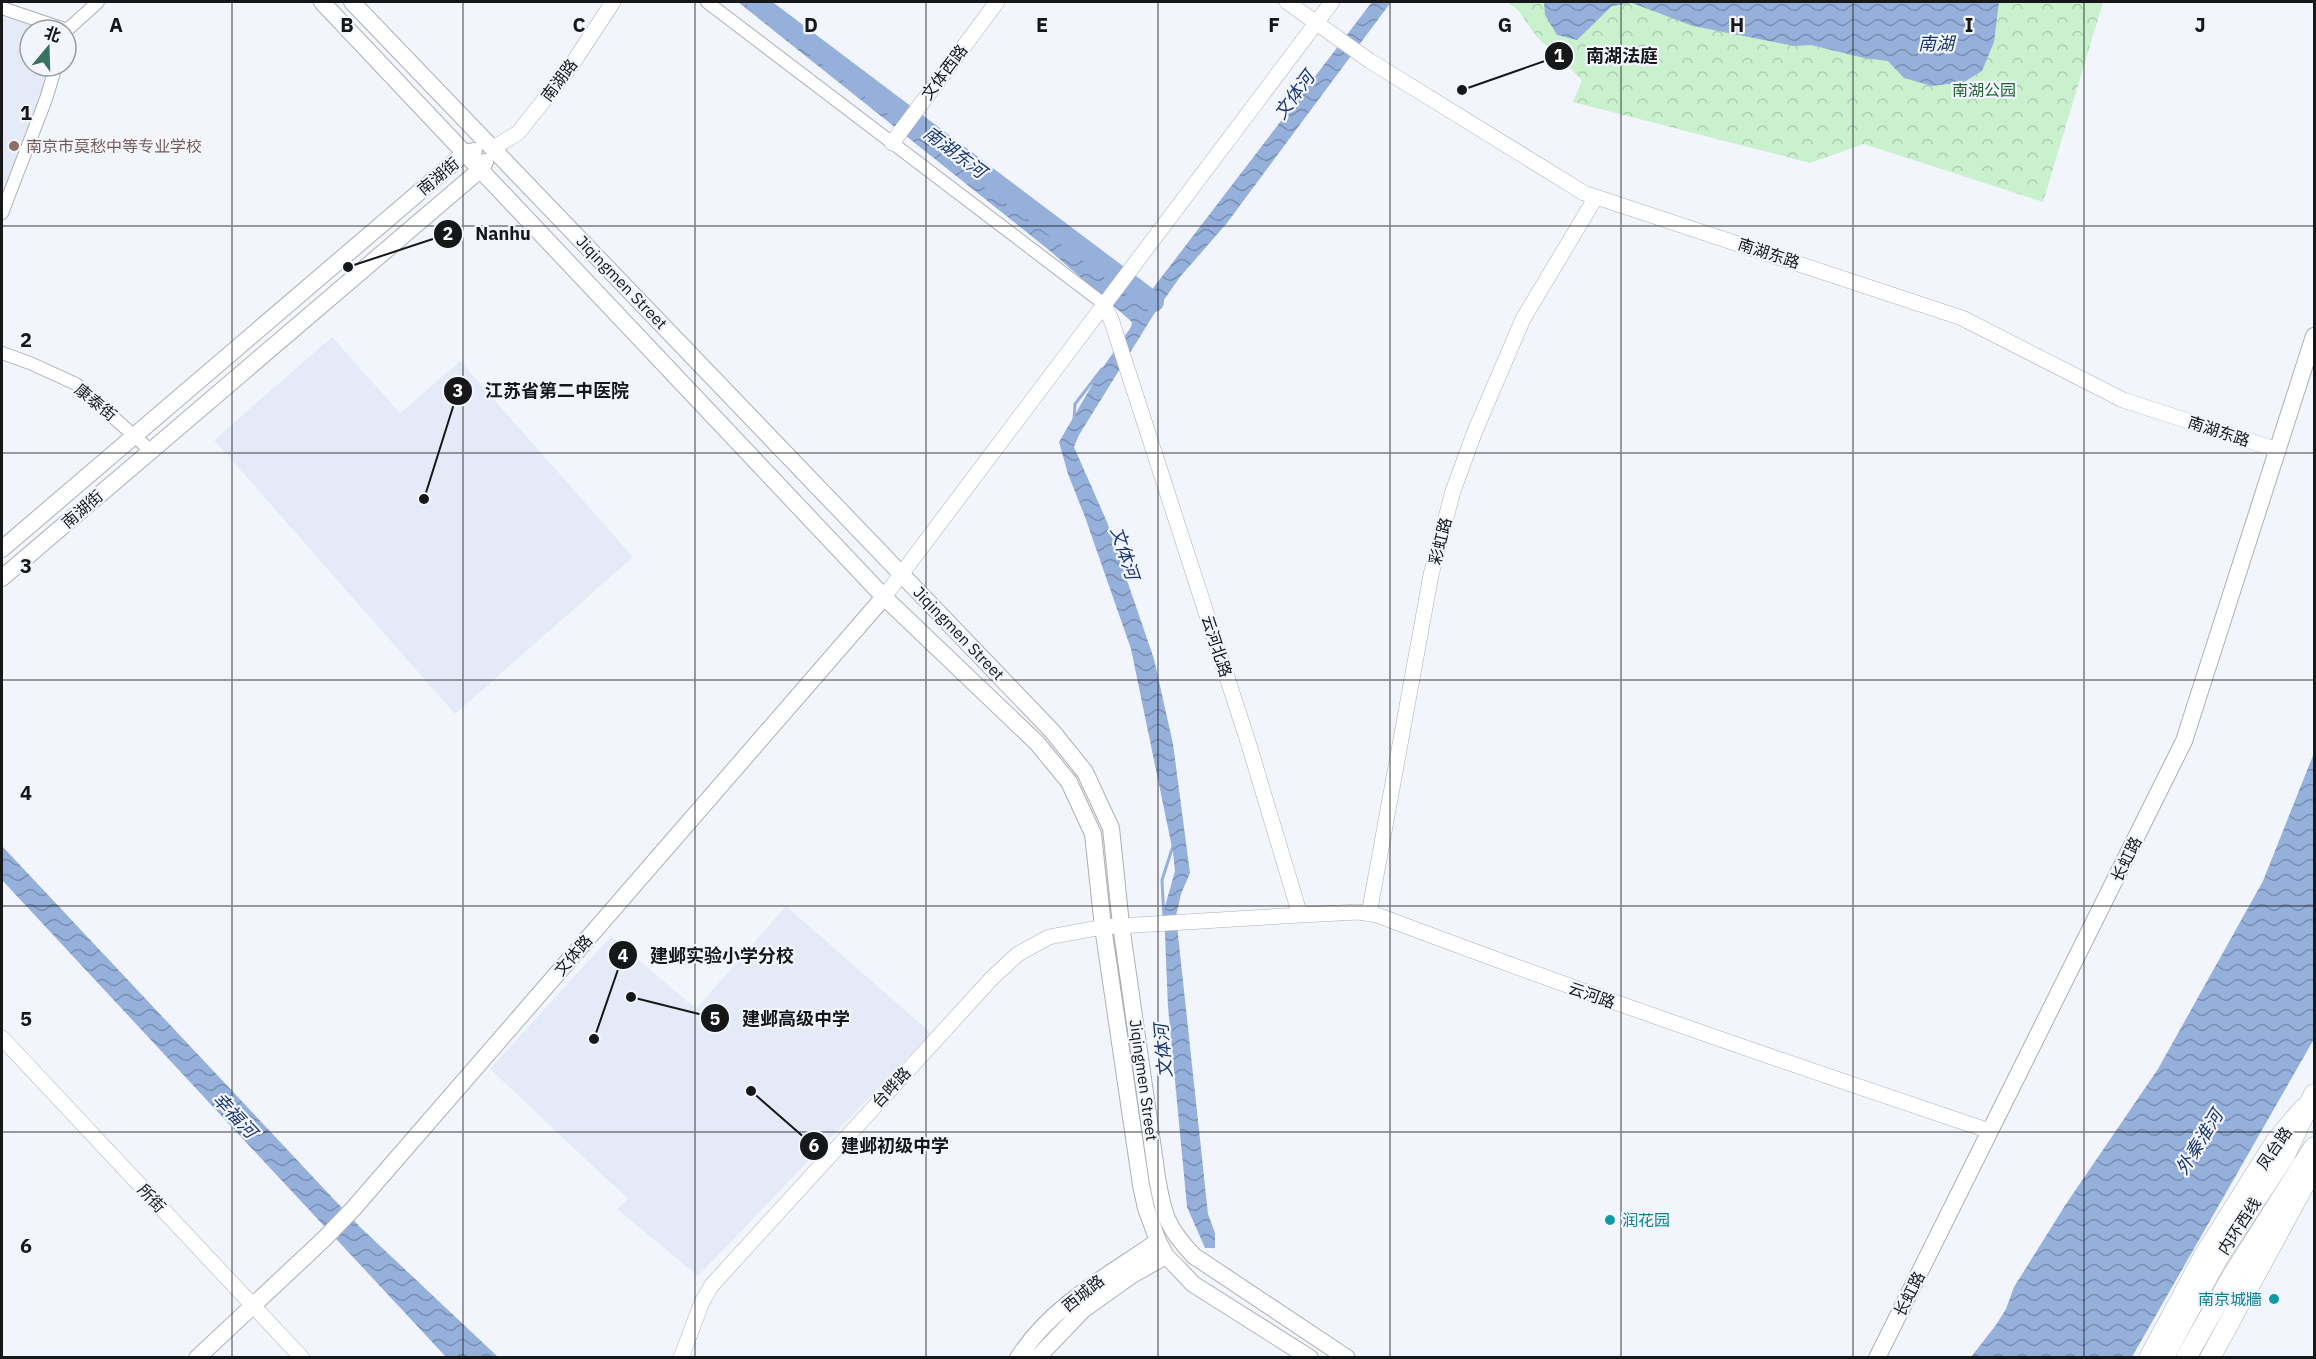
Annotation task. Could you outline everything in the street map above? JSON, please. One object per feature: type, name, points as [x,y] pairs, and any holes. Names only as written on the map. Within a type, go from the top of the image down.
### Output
[{"type":"main road","name":"Jiqingmen Street","points":[[322,2],[884,597],[1037,743],[1069,783],[1093,834],[1103,927],[1143,1196],[1158,1241],[1166,1256],[1193,1284],[1310,1358]]},
{"type":"main road","name":"Jiqingmen Street","points":[[352,2],[1052,731],[1085,772],[1111,828],[1121,925],[1162,1207],[1176,1238],[1194,1256],[1347,1358]]},
{"type":"main road","name":"南湖街","points":[[2,549],[465,153],[493,148]]},
{"type":"main road","name":"南湖街","points":[[2,578],[481,169],[493,148]]},
{"type":"main road","name":"长虹路","points":[[1876,1358],[2184,741],[2314,336]]},
{"type":"main road","name":"文体路","points":[[197,1358],[350,1212],[884,597]]},
{"type":"main road","name":"凤台路","points":[[2149,1358],[2205,1254],[2276,1141],[2314,1096]]},
{"type":"main road","name":"内环西线","points":[[2163,1358],[2219,1256],[2285,1155],[2314,1096]]},
{"type":"main road","name":"内环西线","points":[[2186,1358],[2234,1273],[2314,1147]]},
{"type":"main road","points":[[2210,1358],[2314,1167]]},
{"type":"main road","name":"西城路","points":[[1018,1358],[1025,1347],[1072,1298],[1158,1241]]},
{"type":"main road","name":"西城路","points":[[1037,1358],[1083,1310],[1132,1275],[1166,1256]]},
{"type":"street","points":[[78,21],[98,2]]},
{"type":"street","name":"南湖路","points":[[493,148],[519,133],[571,66],[613,2]]},
{"type":"street","points":[[707,2],[896,137],[1105,302]]},
{"type":"street","name":"文体西路","points":[[896,137],[998,2]]},
{"type":"street","name":"南湖东路","points":[[1287,2],[1370,61],[1584,193],[1962,318],[2123,400],[2278,450]]},
{"type":"street","points":[[884,597],[1332,2]]},
{"type":"street","points":[[2,8],[30,18]]},
{"type":"street","points":[[2,213],[52,78]]},
{"type":"street","name":"彩虹路","points":[[1369,914],[1431,575],[1453,491],[1475,431],[1523,319],[1596,197]]},
{"type":"street","name":"云河北路","points":[[1105,302],[1245,733],[1300,915]]},
{"type":"street","name":"康泰街","points":[[2,353],[75,384],[150,450]]},
{"type":"street","name":"云河路","points":[[1148,923],[1300,915],[1377,915],[1538,976],[1718,1040],[1990,1131]]},
{"type":"street","name":"台晔路","points":[[681,1358],[702,1302],[712,1285],[992,978],[1018,954],[1049,937],[1103,927],[1148,923]]},
{"type":"street","name":"所街","points":[[2,1038],[302,1358]]},
{"type":"shaded area","name":"南京市莫愁中等专业学校","points":[[2,8],[31,18],[18,18],[18,78],[52,78],[2,213]]},
{"type":"shaded area","points":[[332,337],[400,413],[460,361],[633,557],[455,714],[214,440]]},
{"type":"shaded area","points":[[786,906],[931,1033],[698,1276],[617,1209],[628,1199],[490,1069],[611,936],[696,1009]]},
{"type":"green space","name":"南湖公园","points":[[1507,2],[2103,2],[2043,202],[1864,144],[1810,163],[1573,102],[1582,80],[1536,36],[1518,10]]},
{"type":"water","points":[[738,2],[753,2],[1046,220],[1142,298],[1147,296],[1372,2],[1391,2],[1227,223],[1180,277],[1154,314],[1079,435],[1074,447],[1107,522],[1154,659],[1173,744],[1190,873],[1181,894],[1176,916],[1208,1214],[1215,1233],[1215,1248],[1205,1248],[1187,1207],[1168,1007],[1164,910],[1175,871],[1173,852],[1131,649],[1068,474],[1059,442],[1132,322],[1049,250]]},
{"type":"water","name":"南湖","points":[[1544,2],[1999,2],[1994,42],[1982,71],[1964,82],[1932,86],[1904,78],[1888,61],[1864,58],[1811,45],[1794,46],[1693,26],[1632,3],[1612,6],[1577,40],[1557,35],[1545,15]]},
{"type":"water","name":"外秦淮河","points":[[2314,753],[2314,1039],[2132,1357],[1971,1357],[2006,1309],[2014,1287],[2066,1204],[2158,1069],[2263,881]]},
{"type":"water","name":"幸福河","points":[[2,846],[360,1227],[498,1357],[446,1357],[2,880]]},
{"type":"waterway","name":"南湖东河","points":[[756,2],[1154,302]]},
{"type":"waterway","name":"文体河","points":[[1074,419],[1075,404],[1102,369]]},
{"type":"waterway","name":"文体河","points":[[1164,919],[1162,880],[1173,846]]},
{"type":"place","name":"南湖法庭","points":[[1462,90]]},
{"type":"place","name":"南京市莫愁中等专业学校","points":[[14,146]]},
{"type":"place","name":"Nanhu","points":[[348,267]]},
{"type":"place","name":"江苏省第二中医院","points":[[424,499]]},
{"type":"place","name":"建邺高级中学","points":[[631,997]]},
{"type":"place","name":"建邺实验小学分校","points":[[594,1039]]},
{"type":"place","name":"建邺初级中学","points":[[751,1091]]},
{"type":"place","name":"润花园","points":[[1610,1220]]},
{"type":"place","name":"南京城牆","points":[[2274,1299]]}]
